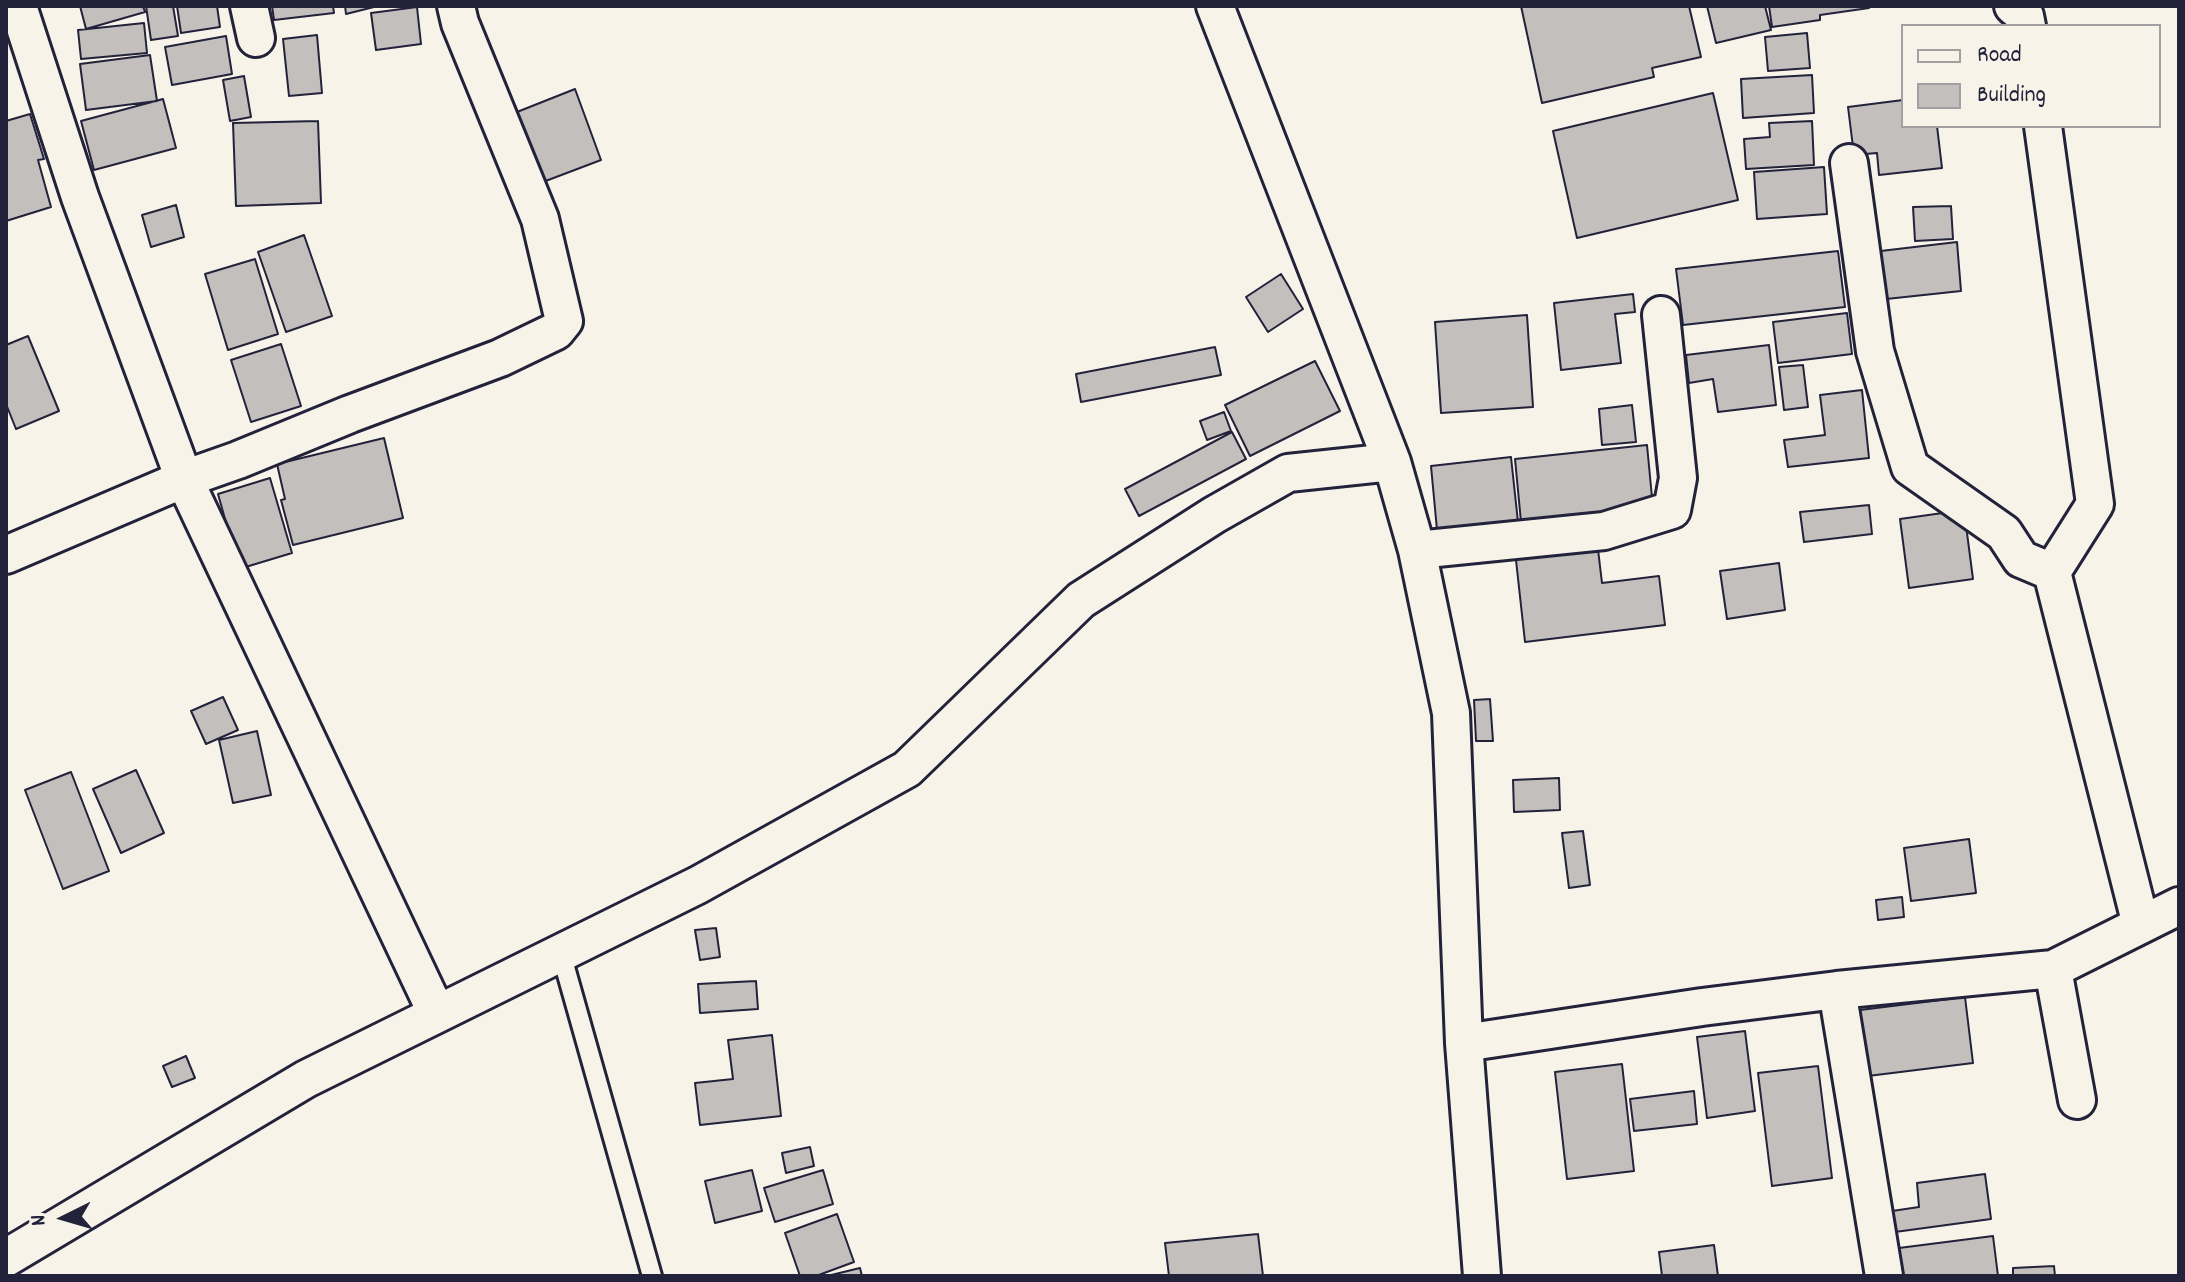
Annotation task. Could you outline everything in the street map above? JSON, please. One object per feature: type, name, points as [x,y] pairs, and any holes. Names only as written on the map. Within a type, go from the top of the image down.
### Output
[{"type":"street","points":[[18,6],[80,197],[184,479],[437,1014]]},
{"type":"street","points":[[6,555],[184,479],[500,358],[556,331],[564,321],[540,219],[460,23],[456,6]]},
{"type":"street","points":[[1215,6],[1392,462],[1417,550],[1451,713],[1464,1043],[1482,1276]]},
{"type":"street","points":[[2013,6],[2025,16],[2027,24]]},
{"type":"street","points":[[2043,128],[2095,504],[2052,572],[2141,925]]},
{"type":"street","points":[[1849,163],[1875,351],[1910,467],[2004,533],[2021,559],[2052,572]]},
{"type":"street","points":[[1417,550],[1604,531],[1672,510],[1678,478],[1661,315]]},
{"type":"street","points":[[11,1244],[306,1079],[698,885],[907,769],[1081,600],[1214,515],[1288,473],[1392,462]]},
{"type":"street","points":[[1464,1043],[1837,990],[2053,969],[2179,906]]},
{"type":"street","points":[[2053,969],[2077,1100]]},
{"type":"street","points":[[1837,990],[1884,1276]]},
{"type":"lane","points":[[561,953],[652,1276]]},
{"type":"building","points":[[80,6],[143,6],[145,12],[86,29]]},
{"type":"building","points":[[146,6],[173,6],[178,36],[151,40]]},
{"type":"building","points":[[177,6],[217,6],[220,27],[181,33]]},
{"type":"building","points":[[272,6],[333,6],[334,13],[274,20]]},
{"type":"building","points":[[345,6],[378,6],[346,14]]},
{"type":"building","points":[[1521,6],[1689,6],[1701,57],[1652,68],[1654,77],[1542,103]]},
{"type":"building","points":[[1707,6],[1765,6],[1771,30],[1716,43]]},
{"type":"building","points":[[1769,6],[1869,8],[1820,15],[1820,20],[1772,27]]},
{"type":"building","points":[[417,7],[421,44],[376,50],[371,13]]},
{"type":"building","points":[[144,23],[147,53],[81,59],[78,30]]},
{"type":"building","points":[[1807,33],[1810,68],[1768,71],[1765,37]]},
{"type":"building","points":[[317,35],[322,93],[289,96],[283,39]]},
{"type":"building","points":[[226,36],[232,74],[172,85],[165,47]]},
{"type":"building","points":[[150,55],[157,101],[86,110],[80,64]]},
{"type":"building","points":[[1812,75],[1814,113],[1743,118],[1741,79]]},
{"type":"building","points":[[244,76],[251,117],[230,121],[223,80]]},
{"type":"building","points":[[575,89],[601,160],[543,182],[517,112]]},
{"type":"building","points":[[1713,93],[1738,200],[1577,238],[1553,131]]},
{"type":"building","points":[[163,99],[176,148],[94,170],[81,121]]},
{"type":"building","points":[[1901,100],[1901,128],[1937,128],[1942,168],[1879,175],[1877,153],[1854,155],[1848,107]]},
{"type":"building","points":[[30,114],[44,159],[38,160],[51,207],[6,221],[6,121]]},
{"type":"building","points":[[318,121],[321,203],[236,206],[233,123]]},
{"type":"building","points":[[1812,121],[1814,165],[1746,169],[1744,139],[1770,137],[1769,123]]},
{"type":"building","points":[[1824,167],[1827,214],[1757,219],[1754,172]]},
{"type":"building","points":[[176,205],[184,237],[151,247],[142,215]]},
{"type":"building","points":[[1951,206],[1953,239],[1915,241],[1913,207]]},
{"type":"building","points":[[304,235],[332,316],[286,332],[258,252]]},
{"type":"building","points":[[1957,242],[1961,291],[1877,300],[1872,252]]},
{"type":"building","points":[[1838,251],[1845,307],[1683,325],[1676,269]]},
{"type":"building","points":[[255,259],[278,334],[228,350],[205,274]]},
{"type":"building","points":[[1281,274],[1303,309],[1268,332],[1246,297]]},
{"type":"building","points":[[1633,294],[1635,312],[1615,314],[1621,363],[1561,370],[1554,303]]},
{"type":"building","points":[[1847,313],[1852,354],[1778,363],[1773,322]]},
{"type":"building","points":[[1527,315],[1533,407],[1441,413],[1435,322]]},
{"type":"building","points":[[28,336],[59,411],[16,429],[6,404],[6,345]]},
{"type":"building","points":[[281,344],[301,406],[251,422],[231,360]]},
{"type":"building","points":[[1769,345],[1776,405],[1718,412],[1713,379],[1689,383],[1686,355]]},
{"type":"building","points":[[1215,347],[1221,375],[1081,402],[1076,374]]},
{"type":"building","points":[[1315,361],[1340,411],[1250,456],[1225,405]]},
{"type":"building","points":[[1803,365],[1808,407],[1784,410],[1779,367]]},
{"type":"building","points":[[1862,390],[1869,458],[1788,467],[1784,440],[1825,435],[1820,395]]},
{"type":"building","points":[[1632,405],[1636,442],[1602,445],[1599,409]]},
{"type":"building","points":[[1224,412],[1231,431],[1207,440],[1200,421]]},
{"type":"building","points":[[1232,432],[1246,459],[1139,516],[1125,489]]},
{"type":"building","points":[[384,438],[403,518],[293,545],[281,500],[285,499],[277,464]]},
{"type":"building","points":[[1647,445],[1653,508],[1521,522],[1515,459]]},
{"type":"building","points":[[1511,457],[1518,522],[1437,530],[1431,466]]},
{"type":"building","points":[[270,478],[292,553],[239,569],[218,494]]},
{"type":"building","points":[[1869,505],[1872,534],[1804,542],[1800,512]]},
{"type":"building","points":[[1964,510],[1973,579],[1909,588],[1900,519]]},
{"type":"building","points":[[1597,541],[1602,583],[1659,576],[1665,625],[1525,642],[1515,551]]},
{"type":"building","points":[[1779,563],[1785,610],[1727,619],[1720,571]]},
{"type":"building","points":[[223,697],[238,730],[206,744],[191,711]]},
{"type":"building","points":[[1490,699],[1493,741],[1476,741],[1474,700]]},
{"type":"building","points":[[257,731],[271,795],[233,803],[219,740]]},
{"type":"building","points":[[136,770],[164,833],[121,853],[93,789]]},
{"type":"building","points":[[71,772],[109,871],[63,889],[25,790]]},
{"type":"building","points":[[1559,778],[1560,810],[1514,812],[1513,780]]},
{"type":"building","points":[[1583,831],[1590,885],[1569,888],[1562,833]]},
{"type":"building","points":[[1969,839],[1976,893],[1911,901],[1904,848]]},
{"type":"building","points":[[1902,897],[1904,917],[1878,920],[1876,900]]},
{"type":"building","points":[[716,928],[720,957],[700,960],[695,930]]},
{"type":"building","points":[[756,981],[758,1009],[700,1013],[698,984]]},
{"type":"building","points":[[1965,997],[1973,1063],[1868,1076],[1860,1010]]},
{"type":"building","points":[[1745,1031],[1755,1111],[1707,1118],[1697,1037]]},
{"type":"building","points":[[772,1035],[781,1116],[700,1125],[695,1083],[733,1079],[728,1040]]},
{"type":"building","points":[[186,1056],[195,1078],[172,1087],[163,1066]]},
{"type":"building","points":[[1622,1064],[1634,1171],[1567,1179],[1555,1072]]},
{"type":"building","points":[[1818,1066],[1832,1178],[1772,1186],[1758,1073]]},
{"type":"building","points":[[1694,1091],[1697,1124],[1634,1131],[1630,1099]]},
{"type":"building","points":[[810,1147],[814,1166],[786,1173],[782,1153]]},
{"type":"building","points":[[752,1170],[762,1211],[715,1223],[705,1181]]},
{"type":"building","points":[[823,1170],[833,1204],[775,1222],[764,1188]]},
{"type":"building","points":[[1985,1174],[1991,1219],[1895,1232],[1892,1211],[1919,1207],[1917,1183]]},
{"type":"building","points":[[837,1214],[854,1262],[816,1276],[800,1276],[785,1233]]},
{"type":"building","points":[[1258,1234],[1263,1276],[1169,1276],[1165,1243]]},
{"type":"building","points":[[1993,1236],[1998,1276],[1902,1276],[1899,1248]]},
{"type":"building","points":[[1714,1245],[1718,1276],[1662,1276],[1659,1252]]},
{"type":"building","points":[[2054,1266],[2055,1276],[2013,1276],[2013,1268]]},
{"type":"building","points":[[860,1268],[862,1276],[827,1276]]}]
